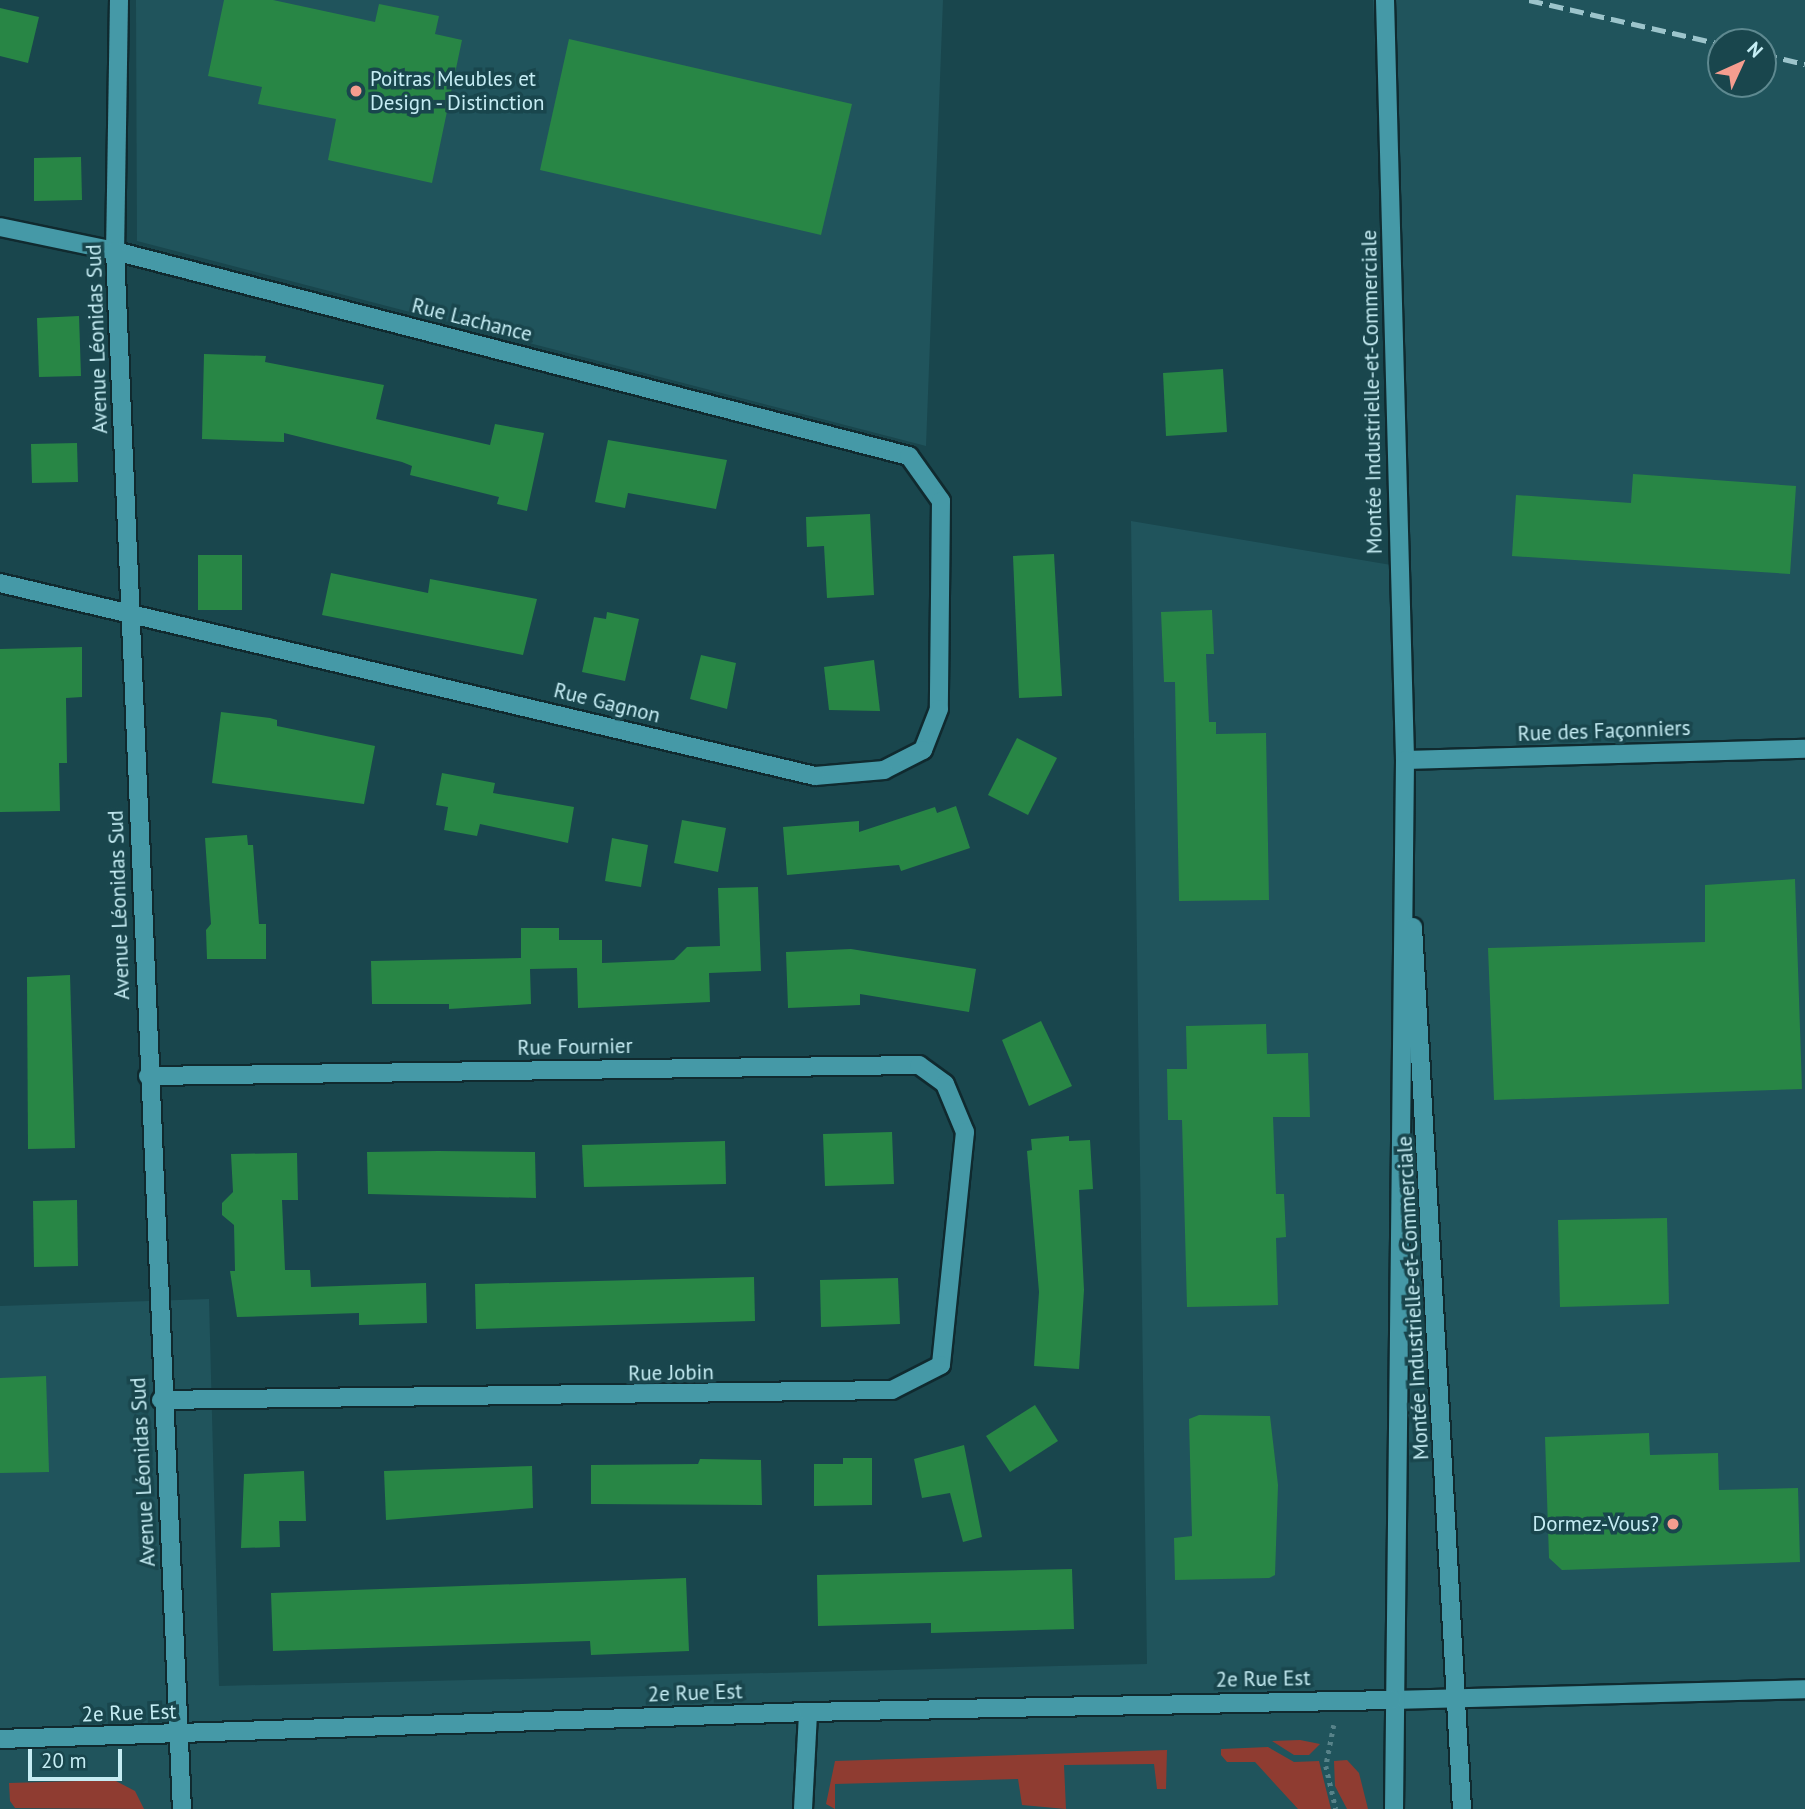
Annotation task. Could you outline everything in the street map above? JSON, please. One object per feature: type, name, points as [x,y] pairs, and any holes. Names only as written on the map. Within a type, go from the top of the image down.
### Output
[{"type":"street","name":"Avenue Léonidas Sud","points":[[119,0],[115,251],[133,612],[148,1076],[182,1809]]},
{"type":"street","name":"Montée Industrielle-et-Commerciale","points":[[1385,0],[1405,760],[1392,1700],[1394,1809]]},
{"type":"street","name":"Rue Lachance","points":[[0,227],[115,251],[909,456],[925,472]]},
{"type":"street","name":"Rue Gagnon","points":[[0,583],[133,612],[815,776],[884,770],[923,750],[939,709],[942,501],[925,472]]},
{"type":"street","name":"Rue des Façonniers","points":[[1405,760],[1805,749]]},
{"type":"street","name":"Montée Industrielle-et-Commerciale","points":[[1404,784],[1460,1699],[1462,1809]]},
{"type":"street","name":"Rue Fournier","points":[[148,1076],[919,1065],[945,1084],[965,1132]]},
{"type":"street","name":"Rue Jobin","points":[[162,1400],[892,1390],[942,1366],[965,1132]]},
{"type":"street","points":[[1460,1699],[1805,1689]]},
{"type":"street","name":"2e Rue Est","points":[[0,1740],[808,1712],[1460,1699]]},
{"type":"street","points":[[803,1809],[808,1712]]},
{"type":"path","points":[[1334,1701],[1334,1747],[1326,1766],[1336,1809]]},
{"type":"shaded area","points":[[136,0],[943,0],[926,446],[137,241]]},
{"type":"shaded area","points":[[1373,0],[1805,0],[1805,1809],[0,1809],[0,1306],[209,1299],[219,1686],[1147,1664],[1131,521],[1397,566]]},
{"type":"shaded area","points":[[1300,1740],[1320,1744],[1309,1755],[1294,1755],[1272,1741]]},
{"type":"shaded area","points":[[1268,1747],[1294,1762],[1319,1761],[1331,1809],[1298,1809],[1255,1762],[1227,1762],[1221,1755],[1221,1749]]},
{"type":"shaded area","points":[[1167,1750],[1166,1789],[1157,1789],[1154,1764],[1064,1765],[1066,1809],[1022,1805],[1018,1779],[835,1784],[835,1809],[826,1804],[835,1761]]},
{"type":"shaded area","points":[[1347,1760],[1359,1773],[1368,1809],[1347,1809],[1335,1786],[1334,1761]]},
{"type":"shaded area","points":[[114,1780],[135,1791],[144,1809],[15,1808],[10,1801],[9,1783]]},
{"type":"building","name":"Poitras Meubles et Design - Distinction","points":[[224,0],[273,0],[375,22],[379,4],[439,16],[435,34],[462,40],[432,183],[328,160],[336,119],[258,104],[262,87],[208,76]]},
{"type":"building","points":[[0,8],[39,17],[28,63],[0,56]]},
{"type":"building","points":[[569,39],[852,104],[821,235],[540,170]]},
{"type":"building","points":[[81,157],[82,200],[34,201],[34,158]]},
{"type":"building","points":[[79,316],[81,376],[39,377],[37,318]]},
{"type":"building","points":[[204,354],[266,356],[265,362],[384,385],[376,419],[490,445],[495,424],[544,433],[527,511],[497,504],[499,497],[410,475],[412,466],[402,462],[284,433],[284,442],[202,439]]},
{"type":"building","points":[[1223,369],[1227,432],[1166,436],[1163,373]]},
{"type":"building","points":[[608,440],[727,460],[716,509],[628,493],[625,508],[595,502]]},
{"type":"building","points":[[77,443],[78,482],[32,483],[31,444]]},
{"type":"building","points":[[1633,474],[1796,486],[1790,574],[1512,556],[1516,495],[1631,503]]},
{"type":"building","points":[[870,514],[874,595],[827,598],[824,546],[807,547],[806,517]]},
{"type":"building","points":[[1054,554],[1062,696],[1019,698],[1013,556]]},
{"type":"building","points":[[198,555],[242,555],[242,610],[198,610]]},
{"type":"building","points":[[331,573],[428,593],[430,579],[537,599],[523,655],[322,615]]},
{"type":"building","points":[[1212,610],[1214,654],[1206,654],[1209,722],[1216,722],[1216,734],[1266,733],[1269,900],[1179,901],[1175,682],[1164,682],[1161,612]]},
{"type":"building","points":[[607,612],[639,619],[625,681],[582,672],[594,617],[606,619]]},
{"type":"building","points":[[82,647],[82,697],[66,698],[67,763],[59,763],[60,811],[0,812],[0,649]]},
{"type":"building","points":[[701,655],[736,663],[727,709],[690,699]]},
{"type":"building","points":[[874,660],[880,711],[829,710],[824,667]]},
{"type":"building","points":[[221,712],[270,718],[277,720],[277,726],[375,746],[364,804],[212,783]]},
{"type":"building","points":[[1017,738],[1057,758],[1028,815],[988,795]]},
{"type":"building","points":[[442,773],[495,783],[493,793],[574,807],[568,843],[480,824],[477,836],[444,830],[448,807],[436,805]]},
{"type":"building","points":[[956,806],[970,848],[901,871],[899,865],[787,875],[783,827],[859,821],[859,832],[935,807],[937,813]]},
{"type":"building","points":[[682,820],[726,828],[718,872],[674,863]]},
{"type":"building","points":[[247,835],[248,845],[253,845],[259,924],[266,924],[266,959],[207,959],[206,930],[211,924],[205,838]]},
{"type":"building","points":[[612,838],[648,845],[641,887],[605,881]]},
{"type":"building","points":[[1795,879],[1802,1089],[1494,1100],[1488,948],[1705,942],[1705,885]]},
{"type":"building","points":[[758,887],[761,971],[709,973],[710,1002],[578,1008],[577,968],[530,969],[531,1004],[449,1009],[449,1004],[372,1004],[371,961],[521,958],[521,928],[559,928],[559,940],[602,940],[602,963],[674,960],[687,947],[720,946],[718,888]]},
{"type":"building","points":[[851,949],[976,969],[969,1012],[860,994],[860,1005],[788,1008],[786,952]]},
{"type":"building","points":[[70,975],[75,1148],[28,1149],[27,977]]},
{"type":"building","points":[[1041,1021],[1072,1086],[1029,1106],[1002,1040]]},
{"type":"building","points":[[1266,1024],[1267,1054],[1308,1053],[1310,1117],[1273,1117],[1276,1194],[1284,1194],[1286,1237],[1276,1238],[1278,1305],[1187,1307],[1182,1120],[1168,1120],[1167,1069],[1187,1069],[1186,1026]]},
{"type":"building","points":[[892,1132],[894,1184],[825,1186],[823,1134]]},
{"type":"building","points":[[1069,1136],[1069,1141],[1090,1140],[1093,1189],[1079,1190],[1084,1290],[1079,1369],[1034,1366],[1039,1292],[1027,1151],[1032,1150],[1031,1139]]},
{"type":"building","points":[[725,1141],[726,1184],[584,1187],[582,1145]]},
{"type":"building","points":[[367,1152],[535,1152],[536,1198],[368,1194]]},
{"type":"building","points":[[297,1153],[298,1200],[282,1200],[285,1270],[310,1270],[311,1287],[426,1283],[427,1323],[359,1325],[359,1313],[237,1317],[230,1271],[235,1271],[234,1225],[222,1215],[222,1203],[233,1192],[231,1154]]},
{"type":"building","points":[[77,1200],[78,1266],[34,1267],[33,1201]]},
{"type":"building","points":[[1667,1218],[1669,1304],[1560,1307],[1558,1220]]},
{"type":"building","points":[[754,1277],[755,1321],[476,1329],[475,1284]]},
{"type":"building","points":[[898,1278],[900,1324],[821,1327],[820,1280]]},
{"type":"building","points":[[46,1376],[49,1472],[0,1473],[0,1378]]},
{"type":"building","points":[[1035,1405],[1058,1441],[1010,1472],[986,1436]]},
{"type":"building","points":[[1199,1415],[1270,1416],[1278,1485],[1275,1575],[1269,1578],[1175,1580],[1174,1538],[1192,1536],[1189,1419]]},
{"type":"building","name":"Dormez-Vous?","points":[[1649,1433],[1650,1455],[1718,1453],[1719,1490],[1798,1488],[1800,1562],[1562,1570],[1549,1558],[1545,1437]]},
{"type":"building","points":[[964,1445],[982,1537],[963,1542],[950,1493],[922,1498],[914,1459]]},
{"type":"building","points":[[843,1458],[872,1458],[872,1505],[814,1506],[814,1464],[843,1464]]},
{"type":"building","points":[[700,1459],[761,1460],[762,1505],[591,1504],[591,1465],[698,1464]]},
{"type":"building","points":[[532,1466],[533,1508],[386,1520],[384,1471]]},
{"type":"building","points":[[304,1471],[306,1521],[279,1521],[280,1547],[241,1548],[244,1474]]},
{"type":"building","points":[[1072,1569],[1074,1629],[931,1633],[931,1623],[818,1626],[817,1575]]},
{"type":"building","points":[[686,1578],[689,1651],[591,1655],[590,1641],[273,1651],[271,1593]]},
{"type":"railway","points":[[1529,0],[1707,41]]},
{"type":"railway","points":[[1777,57],[1805,64]]},
{"type":"place","name":"Poitras Meubles et Design - Distinction","points":[[356,91]]},
{"type":"place","name":"Dormez-Vous?","points":[[1673,1524]]}]
